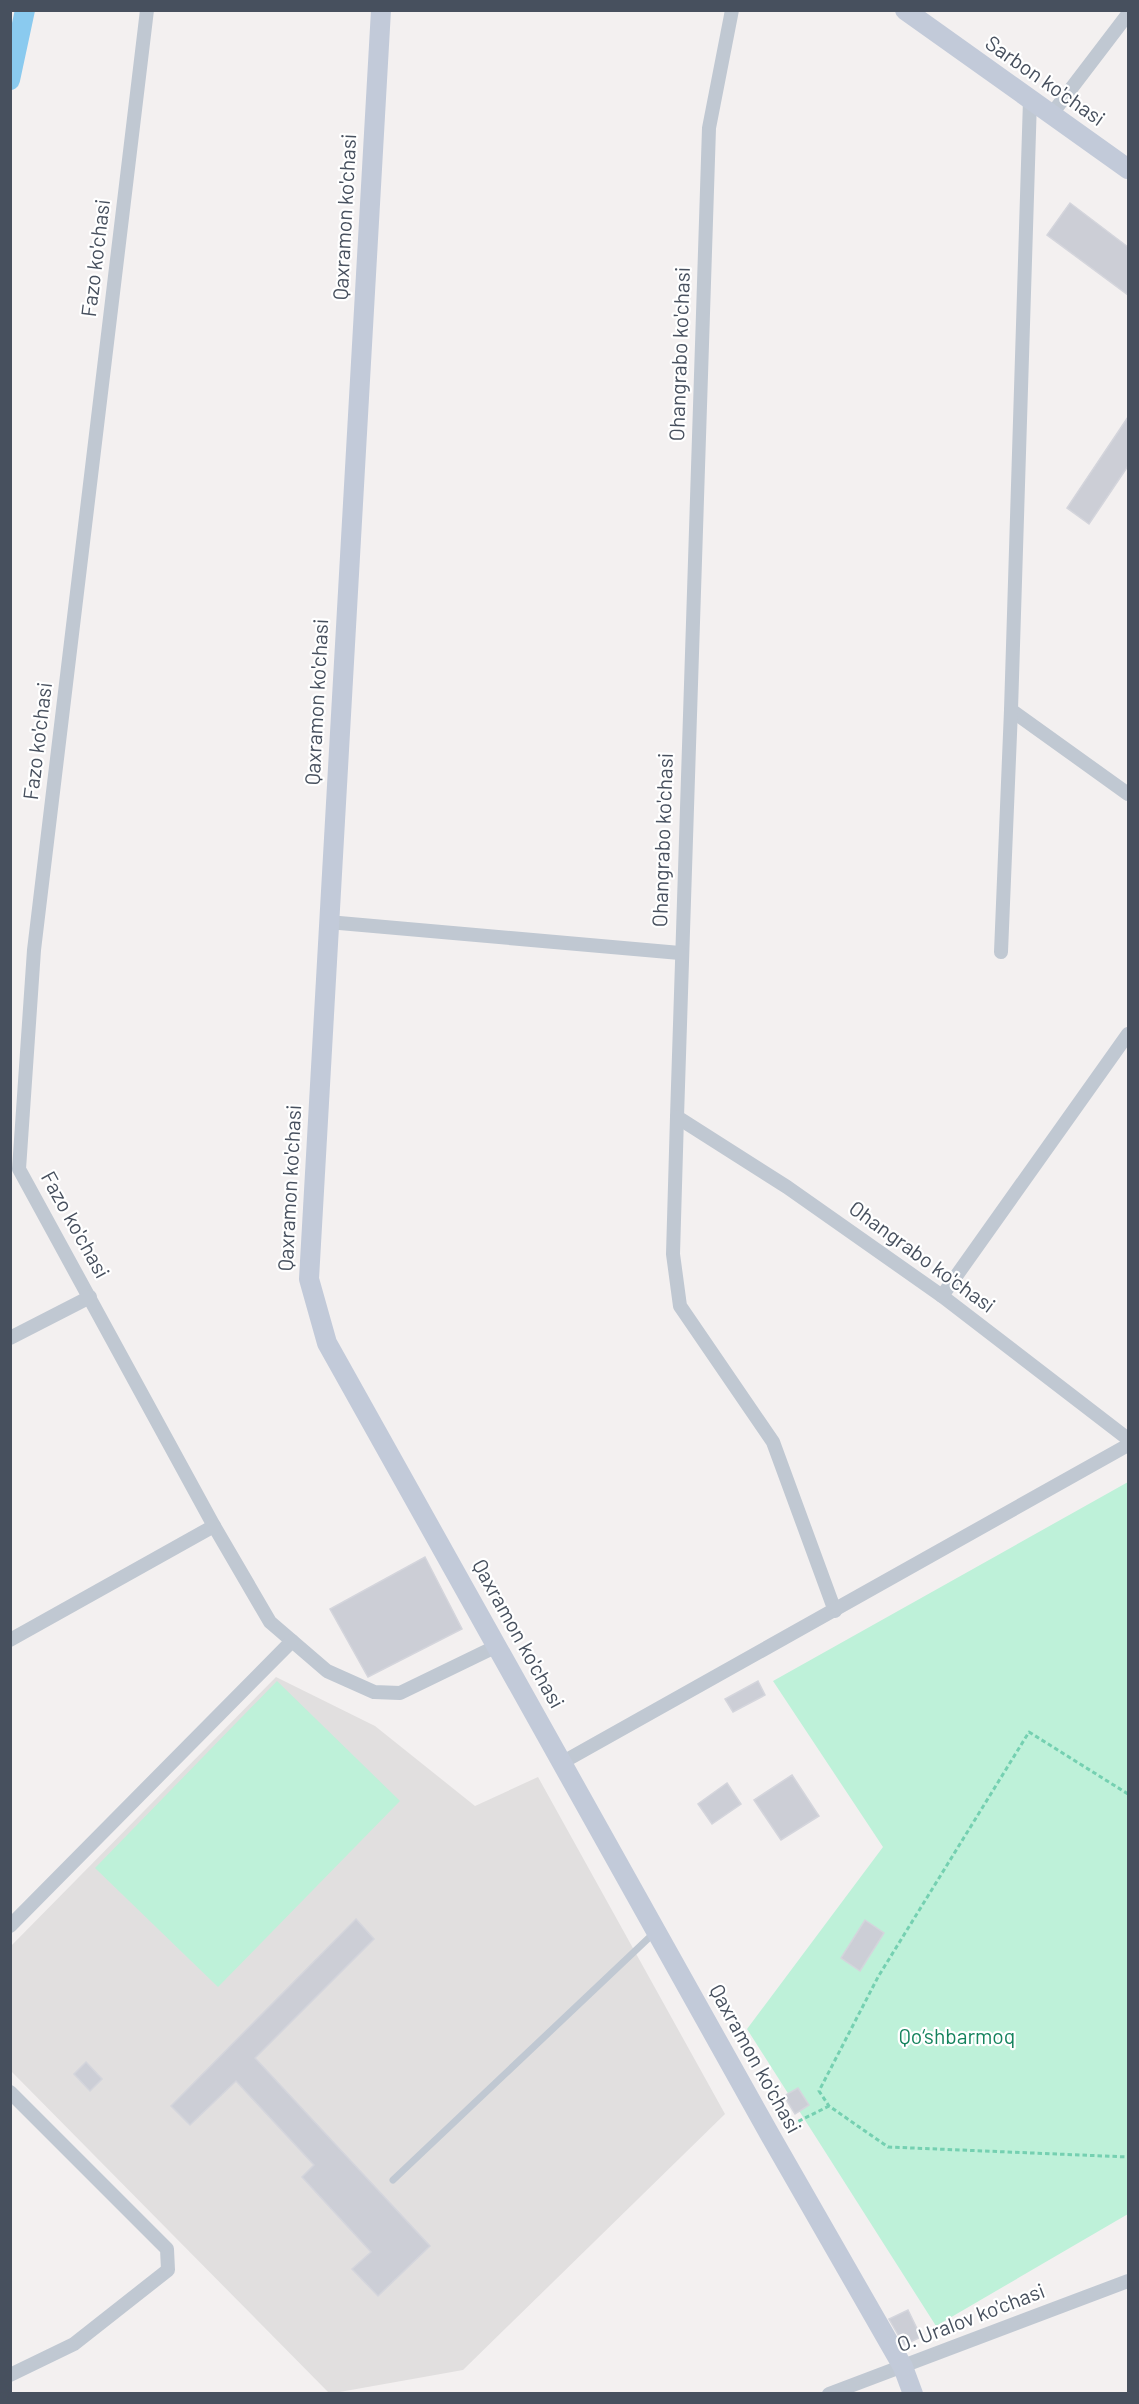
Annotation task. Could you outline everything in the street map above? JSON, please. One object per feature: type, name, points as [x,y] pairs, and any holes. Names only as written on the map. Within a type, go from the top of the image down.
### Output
[{"type":"street","name":"Fazo ko'chasi","points":[[147,10],[34,950],[19,1169],[214,1526],[270,1622],[327,1671],[374,1692],[400,1693],[497,1647]]},
{"type":"street","name":"Qaxramon ko'chasi","points":[[381,10],[309,1279],[327,1343],[770,2135],[903,2367],[913,2394]]},
{"type":"street","name":"Ohangrabo ko'chasi","points":[[732,10],[709,128],[680,953],[677,1117],[787,1187],[942,1296],[1128,1439]]},
{"type":"street","name":"Sarbon ko'chasi","points":[[905,10],[1128,170]]},
{"type":"street","points":[[1052,115],[1128,14]]},
{"type":"street","points":[[1001,952],[1030,100]]},
{"type":"street","points":[[1011,710],[1128,794]]},
{"type":"street","points":[[328,922],[680,953]]},
{"type":"street","points":[[942,1296],[1128,1034]]},
{"type":"street","points":[[677,1117],[673,1254],[680,1306],[773,1442],[835,1611]]},
{"type":"street","points":[[10,1338],[90,1297]]},
{"type":"street","points":[[563,1762],[835,1611],[1128,1444]]},
{"type":"street","points":[[10,1640],[214,1526]]},
{"type":"street","points":[[10,1926],[292,1641]]},
{"type":"street","points":[[10,2092],[167,2249],[168,2270],[74,2344],[10,2375]]},
{"type":"street","name":"O. Uralov ko'chasi","points":[[828,2394],[1128,2281]]},
{"type":"lane","points":[[393,2180],[656,1932]]},
{"type":"path","points":[[1128,1794],[1029,1731],[878,1977],[819,2091],[829,2106],[888,2147],[1128,2157]]},
{"type":"path","points":[[770,2135],[829,2106]]},
{"type":"shaded area","points":[[276,1677],[375,1726],[475,1806],[538,1777],[725,2114],[463,2370],[334,2393],[329,2393],[11,2071],[10,1947]]},
{"type":"green space","name":"Qo‘shbarmoq","points":[[1128,1482],[1128,2214],[936,2326],[747,2029],[883,1847],[773,1681]]},
{"type":"green space","points":[[277,1681],[400,1801],[218,1987],[95,1868]]},
{"type":"building","points":[[1070,203],[1128,247],[1128,295],[1047,235]]},
{"type":"building","points":[[1128,417],[1128,466],[1089,524],[1067,508]]},
{"type":"building","points":[[425,1557],[462,1629],[368,1677],[330,1609]]},
{"type":"building","points":[[758,1681],[765,1695],[733,1712],[725,1699]]},
{"type":"building","points":[[792,1775],[819,1816],[781,1840],[754,1800]]},
{"type":"building","points":[[727,1783],[741,1804],[712,1824],[698,1804]]},
{"type":"building","points":[[356,1919],[374,1939],[255,2058],[430,2246],[378,2296],[352,2269],[371,2252],[302,2177],[314,2165],[236,2081],[190,2125],[171,2106]]},
{"type":"building","points":[[865,1920],[884,1933],[860,1971],[841,1958]]},
{"type":"building","points":[[86,2062],[102,2079],[90,2091],[74,2074]]},
{"type":"building","points":[[798,2088],[809,2105],[795,2114],[784,2096]]},
{"type":"building","points":[[908,2310],[921,2337],[904,2345],[889,2319]]},
{"type":"waterway","points":[[10,80],[25,10]]}]
